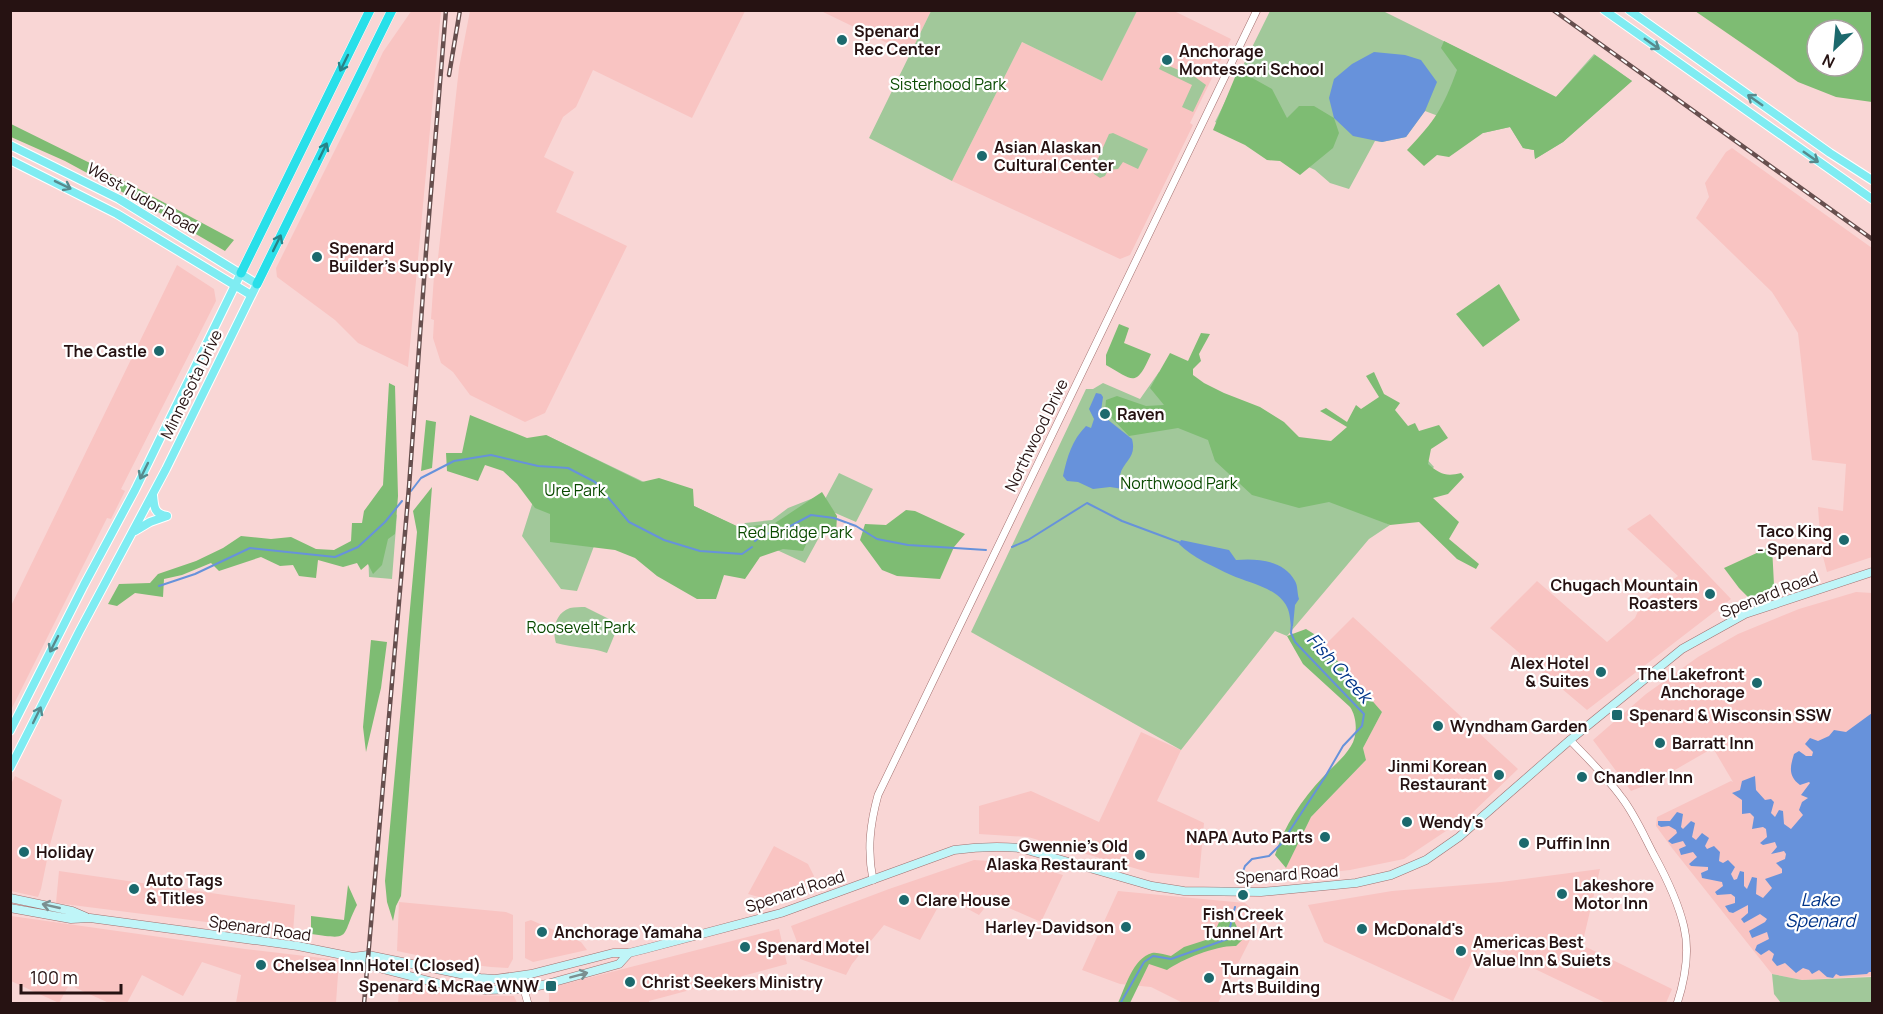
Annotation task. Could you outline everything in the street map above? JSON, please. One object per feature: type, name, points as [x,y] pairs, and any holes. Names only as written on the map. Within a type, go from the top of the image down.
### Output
[{"type":"highway","name":"Minnesota Drive","points":[[241,273],[370,10]]},
{"type":"highway","name":"Minnesota Drive","points":[[257,284],[392,10]]},
{"type":"main road","points":[[1604,10],[1872,199]]},
{"type":"main road","points":[[1629,10],[1823,148],[1872,180]]},
{"type":"main road","name":"West Tudor Road","points":[[10,145],[118,199],[257,284]]},
{"type":"main road","name":"West Tudor Road","points":[[10,160],[117,214],[251,295]]},
{"type":"main road","name":"Minnesota Drive","points":[[10,731],[135,490],[241,273]]},
{"type":"main road","name":"Minnesota Drive","points":[[10,768],[73,642],[153,494],[257,284]]},
{"type":"main road","points":[[133,532],[150,522],[167,516],[159,514],[153,508],[153,494]]},
{"type":"main road","name":"Spenard Road","points":[[10,908],[71,919],[90,918],[264,941],[353,957],[368,955],[447,972],[495,979],[545,972],[613,953],[629,953],[781,913],[954,850],[998,846],[1030,851],[1152,886],[1184,891],[1261,892],[1356,883],[1404,870],[1446,848],[1570,740],[1682,649],[1713,630],[1745,614],[1872,572]]},
{"type":"main road","name":"Spenard Road","points":[[10,898],[72,911],[90,918]]},
{"type":"main road","name":"Spenard Road","points":[[353,957],[367,965],[445,985],[486,990],[524,989],[619,964],[629,953]]},
{"type":"street","name":"Northwood Drive","points":[[873,879],[869,846],[870,828],[878,795],[1257,10]]},
{"type":"street","points":[[1570,740],[1624,800],[1677,902],[1684,928],[1686,969],[1677,1004]]},
{"type":"street","points":[[524,989],[528,1004]]},
{"type":"shaded area","points":[[412,10],[441,11],[408,367],[358,343],[335,320],[277,277],[276,268],[383,52]]},
{"type":"shaded area","points":[[470,11],[745,11],[692,118],[593,70],[576,107],[563,117],[544,157],[574,172],[556,212],[627,246],[545,413],[525,422],[470,395],[453,372],[441,363],[433,338],[434,320],[431,319],[434,276],[436,276],[459,68]]},
{"type":"shaded area","points":[[821,11],[931,11],[910,54]]},
{"type":"shaded area","points":[[1137,11],[1174,11],[1231,39],[1190,123],[1193,125],[1130,255],[1120,259],[952,181],[1022,42],[1102,81]]},
{"type":"shaded area","points":[[1732,148],[1872,248],[1872,557],[1827,572],[1821,549],[1818,507],[1843,511],[1846,464],[1812,460],[1798,333],[1772,292],[1696,218],[1709,197],[1705,183],[1726,152]]},
{"type":"shaded area","points":[[177,265],[214,289],[216,301],[121,489],[125,491],[111,519],[107,518],[11,710],[10,608]]},
{"type":"shaded area","points":[[1650,514],[1731,599],[1587,710],[1490,628],[1537,581],[1607,642],[1635,618],[1642,602],[1678,576],[1627,529]]},
{"type":"shaded area","points":[[1856,592],[1872,593],[1872,976],[1802,980],[1772,974],[1656,826],[1657,817],[1733,782],[1713,748],[1654,782],[1631,791],[1593,740],[1646,694],[1698,657],[1738,634],[1799,609]]},
{"type":"shaded area","points":[[1353,617],[1518,769],[1470,815],[1404,859],[1350,870],[1285,877],[1283,874],[1311,817],[1366,760],[1363,748],[1382,712],[1323,647]]},
{"type":"shaded area","points":[[1141,732],[1181,750],[1157,801],[1204,823],[1199,878],[1151,873],[1028,837],[979,834],[979,806],[1031,791],[1099,822]]},
{"type":"shaded area","points":[[15,776],[62,800],[38,897],[11,891],[10,786]]},
{"type":"shaded area","points":[[774,846],[808,864],[814,876],[809,888],[773,901],[748,894]]},
{"type":"shaded area","points":[[974,860],[1021,863],[1063,875],[1041,922],[991,900],[979,915],[944,896],[920,940],[884,925],[852,964],[846,975],[800,959],[799,947],[791,926]]},
{"type":"shaded area","points":[[1600,869],[1582,945],[1672,989],[1666,1003],[1606,1003],[1481,943],[1453,1001],[1324,942],[1308,905],[1392,891],[1501,882]]},
{"type":"shaded area","points":[[59,871],[295,905],[293,933],[56,903]]},
{"type":"shaded area","points":[[1118,891],[1245,903],[1257,914],[1249,942],[1218,1003],[1183,1003],[1151,987],[1120,984],[1082,970]]},
{"type":"shaded area","points":[[399,902],[506,912],[513,915],[513,959],[508,968],[491,967],[450,962],[397,951]]},
{"type":"shaded area","points":[[11,916],[339,960],[336,1003],[236,1003],[241,975],[202,962],[183,996],[142,975],[127,1003],[109,1003],[70,983],[59,1003],[11,981]]},
{"type":"shaded area","points":[[531,920],[581,942],[587,950],[533,962],[525,958],[525,922]]},
{"type":"shaded area","points":[[779,929],[787,964],[649,1001],[649,1003],[549,1003],[549,988]]},
{"type":"shaded area","points":[[400,979],[435,991],[458,995],[514,996],[517,1003],[398,1003]]},
{"type":"green space","name":"Sisterhood Park","points":[[931,10],[1137,11],[1102,81],[1022,42],[952,181],[869,138]]},
{"type":"green space","points":[[1270,11],[1383,11],[1556,97],[1594,54],[1632,81],[1563,142],[1535,159],[1534,150],[1523,148],[1510,127],[1483,133],[1425,111],[1406,137],[1382,142],[1375,141],[1349,189],[1330,183],[1315,170],[1215,122]]},
{"type":"green space","points":[[1695,11],[1872,11],[1872,102],[1836,97],[1798,82]]},
{"type":"green space","points":[[1444,41],[1556,97],[1595,55],[1632,81],[1563,142],[1535,159],[1534,150],[1523,148],[1510,127],[1483,133],[1449,157],[1437,155],[1424,166],[1407,150],[1425,131],[1437,113],[1457,70],[1441,48]]},
{"type":"green space","points":[[1162,63],[1195,77],[1206,85],[1193,112],[1182,107],[1192,85],[1159,69]]},
{"type":"green space","points":[[1238,70],[1272,89],[1287,118],[1299,106],[1314,106],[1334,118],[1339,133],[1333,148],[1300,175],[1280,161],[1267,160],[1245,145],[1213,130]]},
{"type":"green space","points":[[11,124],[92,164],[234,240],[225,251],[65,161],[11,137]]},
{"type":"green space","points":[[1113,133],[1148,149],[1138,169],[1123,162],[1118,169],[1108,170],[1105,176],[1100,178],[1094,174],[1093,170],[1109,134]]},
{"type":"green space","points":[[1499,284],[1520,320],[1483,347],[1456,314]]},
{"type":"green space","points":[[1119,324],[1129,328],[1124,343],[1151,354],[1138,377],[1129,378],[1106,365],[1106,355]]},
{"type":"green space","points":[[1201,333],[1210,334],[1199,354],[1201,361],[1193,369],[1193,375],[1224,393],[1260,407],[1284,422],[1299,437],[1331,441],[1347,427],[1320,411],[1326,408],[1347,422],[1356,405],[1361,409],[1379,397],[1366,376],[1374,372],[1384,394],[1400,403],[1395,410],[1408,426],[1415,423],[1419,431],[1439,425],[1448,438],[1431,449],[1428,464],[1443,474],[1461,473],[1464,477],[1448,494],[1433,498],[1459,522],[1449,539],[1479,564],[1476,569],[1457,559],[1419,522],[1390,525],[1329,502],[1299,508],[1252,495],[1215,461],[1208,440],[1178,428],[1129,436],[1105,411],[1106,400],[1117,396],[1146,406],[1164,405],[1150,388],[1170,353],[1188,361]]},
{"type":"green space","name":"Northwood Park","points":[[1159,372],[1319,456],[1382,410],[1434,467],[1416,484],[1384,522],[1390,525],[1369,539],[1287,636],[1275,631],[1181,750],[971,632],[1086,389],[1093,389],[1103,383],[1140,399]]},
{"type":"green space","points":[[389,383],[395,386],[398,496],[395,534],[388,539],[382,565],[373,574],[368,564],[361,570],[357,563],[343,567],[318,560],[316,578],[299,576],[293,565],[280,566],[261,557],[219,571],[211,563],[182,575],[164,579],[163,597],[135,593],[117,606],[108,604],[119,584],[150,583],[158,574],[196,561],[241,536],[271,539],[291,537],[316,549],[334,550],[351,541],[352,523],[362,523],[364,511],[383,485]]},
{"type":"green space","name":"Red Bridge Park","points":[[470,415],[527,438],[546,435],[642,482],[659,478],[693,489],[694,506],[741,528],[775,523],[822,492],[837,516],[836,533],[809,538],[803,551],[783,549],[760,557],[745,579],[724,575],[716,599],[697,599],[657,576],[635,558],[615,550],[550,542],[550,514],[535,508],[517,484],[503,471],[485,465],[478,481],[447,471],[446,453],[462,453]]},
{"type":"green space","points":[[426,420],[436,422],[432,468],[421,471]]},
{"type":"green space","name":"Ure Park","points":[[546,435],[740,528],[745,523],[772,520],[788,508],[816,497],[824,501],[839,473],[873,489],[856,522],[833,512],[805,563],[764,544],[610,504],[577,591],[561,589],[522,536],[547,457]]},
{"type":"green space","points":[[432,487],[401,896],[393,921],[387,902],[385,881],[417,532],[413,511]]},
{"type":"green space","points":[[906,510],[915,511],[965,534],[954,547],[940,579],[897,576],[882,570],[860,540],[865,524],[886,525]]},
{"type":"green space","points":[[397,514],[392,579],[369,577],[368,548]]},
{"type":"green space","points":[[1772,546],[1774,585],[1766,592],[1749,598],[1724,568]]},
{"type":"green space","name":"Roosevelt Park","points":[[585,607],[619,624],[607,653],[556,643],[554,633],[561,614],[570,608]]},
{"type":"green space","points":[[1306,629],[1314,634],[1382,712],[1363,748],[1366,760],[1311,817],[1286,868],[1275,855],[1283,834],[1294,813],[1308,794],[1348,750],[1356,731],[1350,707],[1303,664],[1287,636]]},
{"type":"green space","points":[[371,640],[387,642],[381,688],[366,752],[363,727]]},
{"type":"green space","points":[[348,885],[357,905],[343,934],[334,937],[311,934],[311,916],[344,920]]},
{"type":"green space","points":[[1228,909],[1243,939],[1236,946],[1200,954],[1167,970],[1149,964],[1130,1003],[1118,1003],[1130,974],[1145,956],[1159,953],[1171,956],[1184,947],[1212,938],[1224,911]]},
{"type":"green space","points":[[1772,974],[1802,980],[1872,977],[1872,1003],[1781,1003],[1774,994]]},
{"type":"water","points":[[1374,52],[1405,55],[1421,60],[1437,82],[1425,111],[1406,137],[1382,142],[1353,136],[1334,118],[1329,98],[1334,79],[1352,64]]},
{"type":"water","points":[[1096,393],[1103,397],[1101,411],[1107,419],[1132,439],[1133,451],[1120,475],[1124,481],[1137,489],[1136,491],[1110,487],[1093,489],[1078,482],[1067,481],[1063,476],[1068,456],[1077,437],[1086,426],[1091,428],[1094,419],[1089,409]]},
{"type":"water","points":[[1181,540],[1229,550],[1236,560],[1261,560],[1284,569],[1297,585],[1299,599],[1295,605],[1293,626],[1291,626],[1287,607],[1277,595],[1231,575],[1190,553],[1179,544]]},
{"type":"water","name":"Lake Spenard","points":[[1872,713],[1872,972],[1840,976],[1836,974],[1833,978],[1827,977],[1819,970],[1812,974],[1803,968],[1796,973],[1785,963],[1777,966],[1772,960],[1774,954],[1769,950],[1761,955],[1755,950],[1757,945],[1769,939],[1767,932],[1752,938],[1749,931],[1767,919],[1760,914],[1744,923],[1741,919],[1748,913],[1748,905],[1733,913],[1729,912],[1725,906],[1735,903],[1735,897],[1731,894],[1717,895],[1715,892],[1723,886],[1722,882],[1702,878],[1701,873],[1708,870],[1708,867],[1691,866],[1689,864],[1697,857],[1693,852],[1681,855],[1679,849],[1686,846],[1683,841],[1672,844],[1668,841],[1677,833],[1676,830],[1669,826],[1661,827],[1658,821],[1670,821],[1677,812],[1683,814],[1681,827],[1683,829],[1691,821],[1695,823],[1692,837],[1696,840],[1702,833],[1709,838],[1705,846],[1707,849],[1714,846],[1720,852],[1719,861],[1723,863],[1728,860],[1735,867],[1731,874],[1734,880],[1737,879],[1740,871],[1744,872],[1744,886],[1747,889],[1752,877],[1757,878],[1756,894],[1763,898],[1772,888],[1765,879],[1782,873],[1782,869],[1776,863],[1785,859],[1786,854],[1784,851],[1771,854],[1777,847],[1775,842],[1763,845],[1760,843],[1767,837],[1766,829],[1763,827],[1752,829],[1754,817],[1750,813],[1742,814],[1742,800],[1732,793],[1740,790],[1742,781],[1755,776],[1756,790],[1765,800],[1771,799],[1774,802],[1771,813],[1775,817],[1779,810],[1783,811],[1784,824],[1791,829],[1803,815],[1799,810],[1802,802],[1808,798],[1801,795],[1810,783],[1800,785],[1793,778],[1791,767],[1794,754],[1799,751],[1806,756],[1812,756],[1813,752],[1805,744],[1810,738],[1818,741],[1829,736],[1834,730],[1846,732]]},
{"type":"waterway","name":"Fish Creek","points":[[411,491],[421,478],[454,461],[491,455],[538,466],[568,468],[595,482],[629,522],[664,540],[700,551],[742,554],[752,547]]},
{"type":"waterway","name":"Fish Creek","points":[[159,586],[195,574],[250,548],[335,557],[358,547],[385,522],[402,501]]},
{"type":"waterway","name":"Fish Creek","points":[[1012,547],[1028,540],[1087,503],[1122,521],[1181,543]]},
{"type":"waterway","name":"Fish Creek","points":[[755,541],[762,535],[783,530],[811,515],[834,518],[856,526],[877,539],[908,545],[986,550]]},
{"type":"waterway","name":"Fish Creek","points":[[1242,879],[1245,866],[1252,859],[1269,856],[1281,844],[1343,746],[1362,726],[1364,714],[1295,642],[1291,633],[1292,623]]},
{"type":"waterway","name":"Fish Creek","points":[[1227,939],[1235,907]]},
{"type":"waterway","name":"Fish Creek","points":[[1120,1004],[1144,962],[1153,956],[1171,959],[1256,929]]},
{"type":"railway","points":[[364,1004],[409,487],[446,10]]},
{"type":"railway","points":[[449,75],[460,10]]},
{"type":"railway","points":[[1553,10],[1872,239]]},
{"type":"place","name":"Spenard Rec Center","points":[[842,40]]},
{"type":"place","name":"Anchorage Montessori School","points":[[1167,60]]},
{"type":"place","name":"Asian Alaskan Cultural Center","points":[[982,156]]},
{"type":"place","name":"Spenard Builder's Supply","points":[[317,257]]},
{"type":"place","name":"The Castle","points":[[159,351]]},
{"type":"place","name":"Raven","points":[[1105,414]]},
{"type":"place","name":"Taco King - Spenard","points":[[1844,540]]},
{"type":"place","name":"Chugach Mountain Roasters","points":[[1710,594]]},
{"type":"place","name":"Alex Hotel & Suites","points":[[1601,672]]},
{"type":"place","name":"The Lakefront Anchorage","points":[[1757,683]]},
{"type":"place","name":"Spenard & Wisconsin SSW","points":[[1617,715]]},
{"type":"place","name":"Wyndham Garden","points":[[1438,726]]},
{"type":"place","name":"Barratt Inn","points":[[1660,743]]},
{"type":"place","name":"Jinmi Korean Restaurant","points":[[1499,775]]},
{"type":"place","name":"Chandler Inn","points":[[1582,777]]},
{"type":"place","name":"Wendy's","points":[[1407,822]]},
{"type":"place","name":"NAPA Auto Parts","points":[[1325,837]]},
{"type":"place","name":"Puffin Inn","points":[[1524,843]]},
{"type":"place","name":"Holiday","points":[[24,852]]},
{"type":"place","name":"Gwennie's Old Alaska Restaurant","points":[[1140,855]]},
{"type":"place","name":"Auto Tags & Titles","points":[[134,889]]},
{"type":"place","name":"Lakeshore Motor Inn","points":[[1562,894]]},
{"type":"place","name":"Fish Creek Tunnel Art","points":[[1243,895]]},
{"type":"place","name":"Clare House","points":[[904,900]]},
{"type":"place","name":"Harley-Davidson","points":[[1126,927]]},
{"type":"place","name":"McDonald's","points":[[1362,929]]},
{"type":"place","name":"Anchorage Yamaha","points":[[542,932]]},
{"type":"place","name":"Spenard Motel","points":[[745,947]]},
{"type":"place","name":"Americas Best Value Inn & Suiets","points":[[1461,951]]},
{"type":"place","name":"Chelsea Inn Hotel (Closed)","points":[[261,965]]},
{"type":"place","name":"Turnagain Arts Building","points":[[1209,978]]},
{"type":"place","name":"Christ Seekers Ministry","points":[[630,982]]},
{"type":"place","name":"Spenard & McRae WNW","points":[[551,986]]}]
